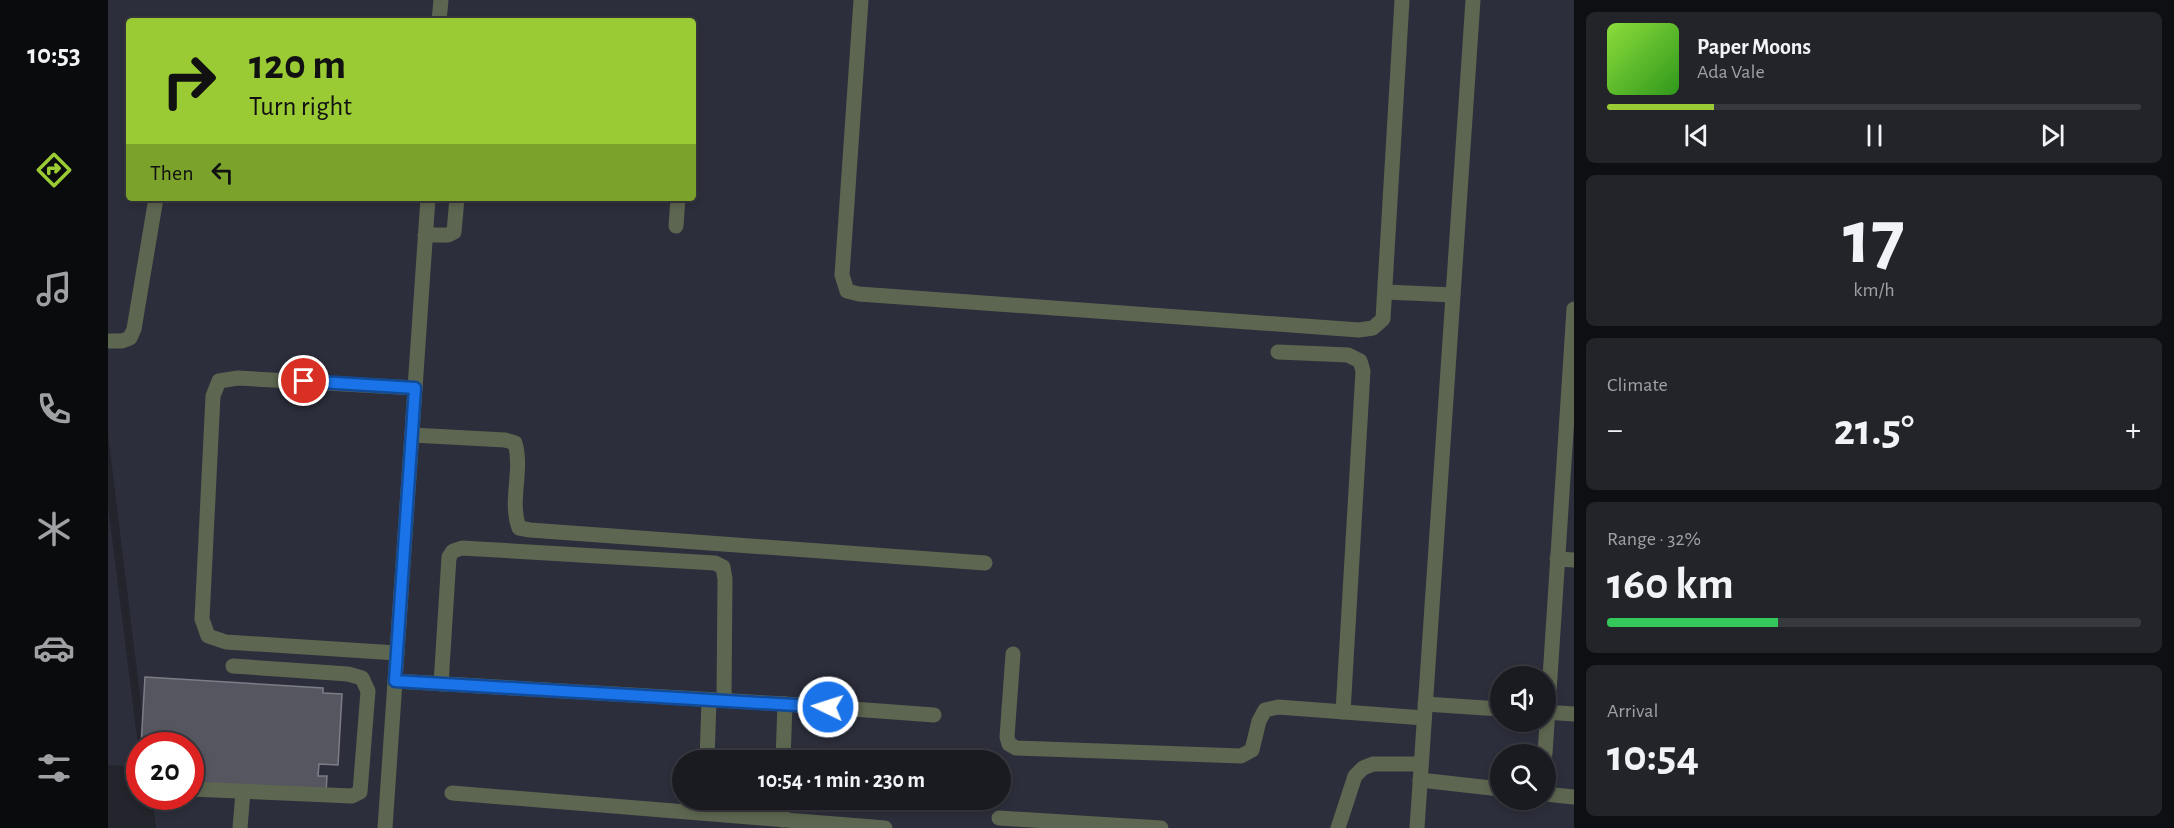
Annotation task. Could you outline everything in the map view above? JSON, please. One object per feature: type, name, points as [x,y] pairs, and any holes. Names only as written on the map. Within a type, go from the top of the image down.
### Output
[{"type":"street","points":[[439,18],[441,0]]},
{"type":"street","points":[[861,0],[842,275],[847,291],[859,294],[1359,330],[1373,328],[1383,319],[1402,0]]},
{"type":"street","points":[[1417,828],[1473,0]]},
{"type":"street","points":[[108,340],[122,341],[130,338],[134,329],[155,201]]},
{"type":"street","points":[[385,828],[428,201]]},
{"type":"street","points":[[425,235],[448,235],[454,232],[457,201]]},
{"type":"street","points":[[676,226],[678,201]]},
{"type":"street","points":[[1386,292],[1453,295]]},
{"type":"street","points":[[1549,666],[1574,309]]},
{"type":"street","points":[[1278,352],[1348,355],[1360,361],[1363,371],[1343,712]]},
{"type":"street","points":[[397,652],[226,642],[208,636],[202,619],[213,396],[219,381],[238,378],[415,388]]},
{"type":"street","points":[[412,435],[506,440],[515,443],[518,454],[515,518],[519,528],[985,563]]},
{"type":"street","points":[[441,684],[449,557],[453,551],[462,548],[715,562],[723,567],[725,579],[716,700],[708,750]]},
{"type":"street","points":[[1557,559],[1574,561]]},
{"type":"street","points":[[1013,654],[1007,736],[1009,744],[1016,748],[1241,756],[1252,750],[1259,721],[1265,710],[1278,707],[1343,712],[1490,709]]},
{"type":"street","points":[[204,790],[352,796],[360,792],[368,691],[362,678],[348,674],[233,666]]},
{"type":"street","points":[[395,681],[934,715]]},
{"type":"street","points":[[783,750],[785,704]]},
{"type":"street","points":[[1556,713],[1574,714]]},
{"type":"street","points":[[1338,828],[1355,776],[1363,768],[1372,764],[1421,764]]},
{"type":"street","points":[[1420,780],[1490,788]]},
{"type":"street","points":[[240,828],[243,792]]},
{"type":"street","points":[[452,793],[672,805]]},
{"type":"street","points":[[1556,795],[1574,797]]},
{"type":"street","points":[[723,810],[782,820],[885,828]]},
{"type":"street","points":[[782,810],[782,820]]},
{"type":"street","points":[[999,818],[1161,828]]},
{"type":"shaded area","points":[[108,0],[1574,0],[1574,828],[156,828],[154,810],[204,810],[204,732],[144,732],[108,434]]},
{"type":"shaded area","points":[[108,506],[136,732],[126,732],[126,766],[108,765]]},
{"type":"building","points":[[145,677],[323,688],[323,693],[342,694],[338,765],[319,764],[318,776],[327,776],[326,793],[204,785],[204,732],[142,732]]},
{"type":"route","points":[[304,381],[415,388],[395,681],[828,707]]}]
